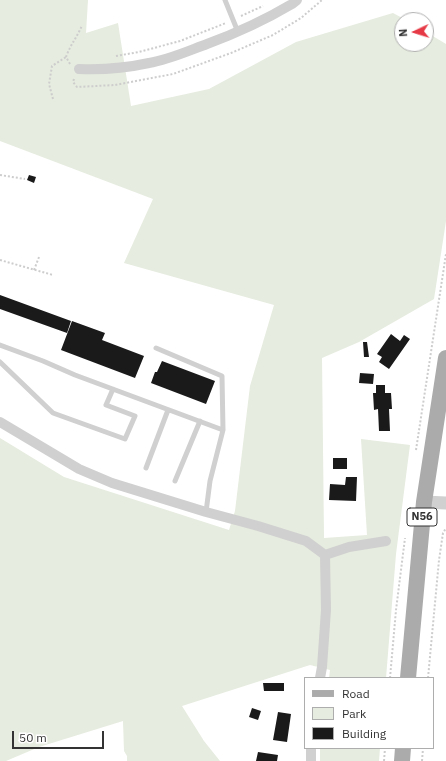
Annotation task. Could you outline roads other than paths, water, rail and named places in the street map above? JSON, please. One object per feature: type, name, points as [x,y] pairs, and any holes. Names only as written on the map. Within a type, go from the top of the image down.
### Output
[{"type":"main road","name":"N56","points":[[408,677],[424,502],[446,358]]},
{"type":"main road","points":[[402,761],[403,749]]},
{"type":"street","points":[[79,69],[101,70],[150,63],[182,53],[238,32],[279,12],[297,0]]},
{"type":"street","points":[[0,422],[37,446],[79,469],[112,483],[306,541],[325,555]]},
{"type":"street","points":[[424,502],[446,503]]},
{"type":"street","points":[[325,555],[350,547],[386,541]]},
{"type":"street","points":[[320,677],[326,610],[325,555]]},
{"type":"street","points":[[311,749],[311,761]]},
{"type":"lane","points":[[225,0],[238,32]]},
{"type":"lane","points":[[0,345],[75,375],[223,430]]},
{"type":"lane","points":[[156,348],[222,376],[223,430],[210,481],[206,512]]},
{"type":"lane","points":[[0,362],[53,413],[125,439],[135,416],[106,405],[113,389]]},
{"type":"lane","points":[[146,468],[168,410]]},
{"type":"lane","points":[[175,481],[200,421]]}]
